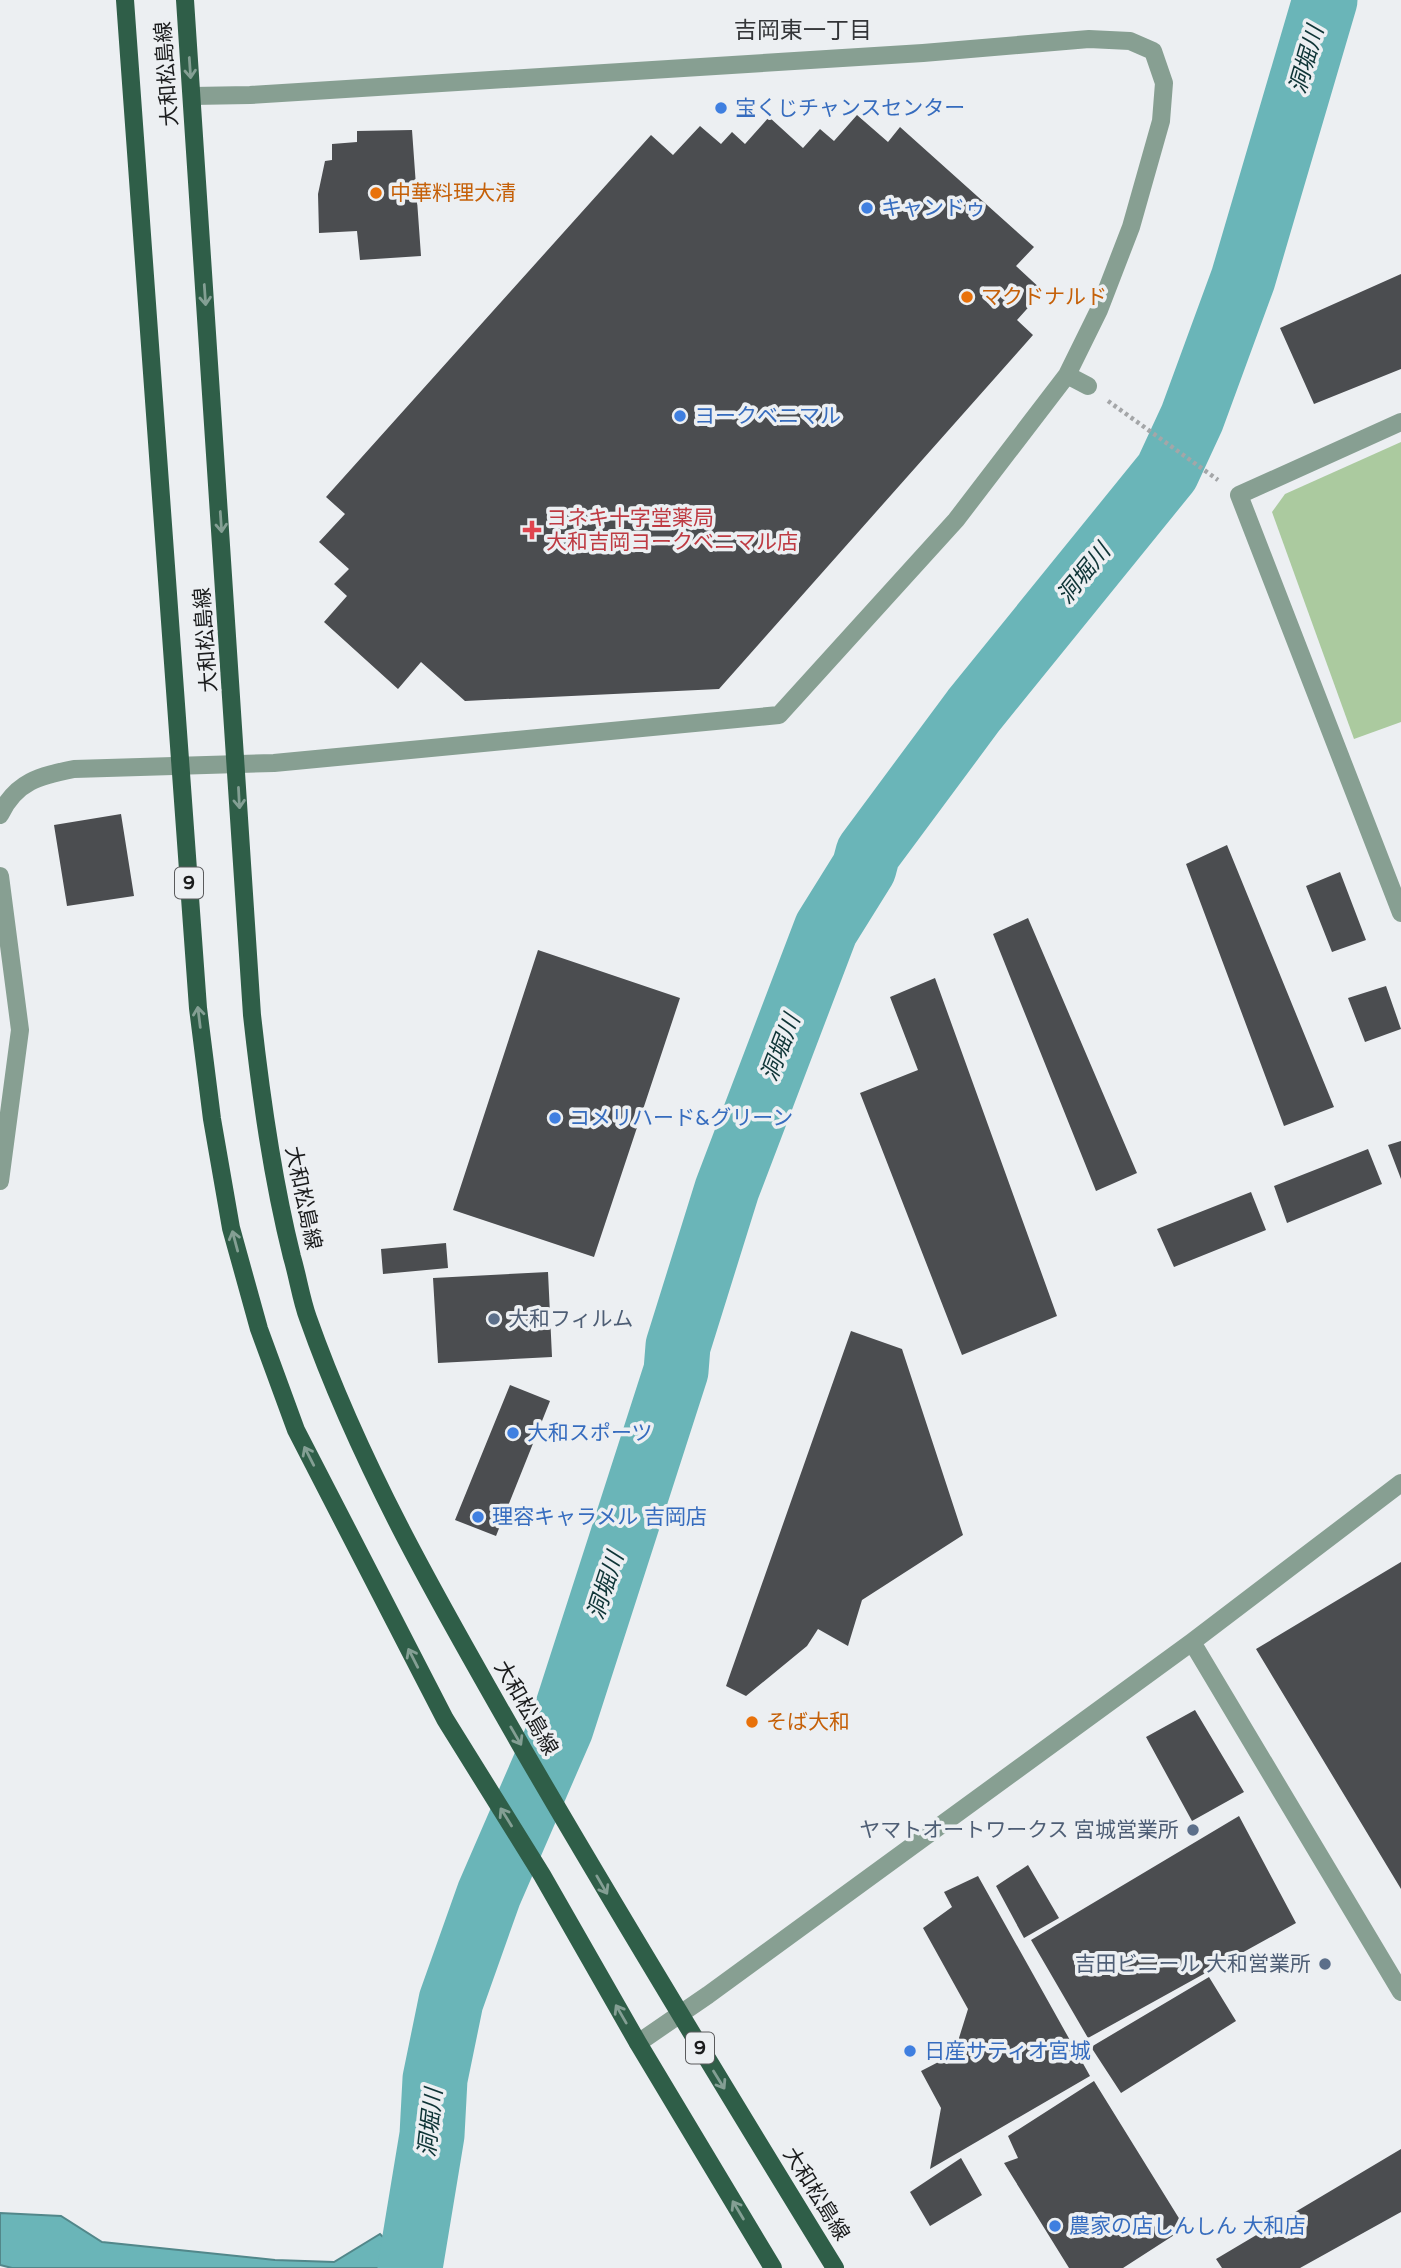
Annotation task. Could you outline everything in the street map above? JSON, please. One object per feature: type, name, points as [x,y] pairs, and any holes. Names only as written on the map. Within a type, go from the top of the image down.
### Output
[{"type":"main road","name":"大和松島線","points":[[125,0],[198,1008],[212,1119],[231,1228],[259,1329],[296,1430],[445,1719],[542,1875],[638,2043],[773,2268]]},
{"type":"main road","name":"大和松島線","points":[[185,0],[253,1015],[262,1108],[279,1204],[307,1316],[350,1424],[388,1507],[481,1676],[679,2015],[835,2268]]},
{"type":"street","points":[[0,815],[16,790],[42,776],[74,769],[237,765],[779,715],[956,520],[1068,375],[1099,310],[1131,227],[1161,121],[1164,83],[1153,51],[1130,41],[1088,39],[923,53],[264,94],[192,96]]},
{"type":"street","points":[[1068,375],[1088,386]]},
{"type":"street","points":[[1401,422],[1239,495],[1401,913]]},
{"type":"street","points":[[0,876],[20,1030],[0,1181]]},
{"type":"street","points":[[638,2043],[1192,1642],[1401,1483]]},
{"type":"street","points":[[1192,1642],[1401,1992]]},
{"type":"path","points":[[1088,386],[1239,495]]},
{"type":"green space","points":[[1401,442],[1401,722],[1354,739],[1272,512],[1285,494]]},
{"type":"water","points":[[0,2213],[61,2216],[102,2242],[275,2260],[334,2262],[380,2234],[414,2268],[12,2268],[0,2265]]},
{"type":"building","name":"ヨークベニマル","points":[[857,115],[888,142],[900,127],[1034,247],[1016,266],[1043,291],[1017,320],[1033,335],[719,689],[465,701],[421,662],[398,689],[324,622],[347,596],[334,584],[349,569],[319,542],[345,514],[326,497],[651,135],[673,155],[700,126],[721,144],[732,132],[745,144],[769,117],[803,148],[820,129],[834,141]]},
{"type":"building","points":[[412,130],[421,256],[360,260],[357,231],[319,233],[318,194],[325,161],[332,160],[332,144],[357,142],[357,131]]},
{"type":"building","points":[[1401,274],[1401,369],[1314,404],[1280,328]]},
{"type":"building","points":[[121,814],[134,896],[67,906],[54,825]]},
{"type":"building","points":[[1227,845],[1334,1107],[1284,1126],[1186,864]]},
{"type":"building","points":[[1340,872],[1366,940],[1332,952],[1306,886]]},
{"type":"building","points":[[1028,918],[1137,1173],[1096,1191],[993,934]]},
{"type":"building","points":[[538,950],[680,998],[594,1257],[453,1210]]},
{"type":"building","points":[[935,978],[1057,1316],[962,1355],[860,1093],[918,1070],[890,997]]},
{"type":"building","points":[[1386,986],[1401,1029],[1365,1042],[1348,998]]},
{"type":"building","points":[[1401,1141],[1401,1179],[1388,1145]]},
{"type":"building","points":[[1368,1149],[1382,1184],[1287,1223],[1274,1186]]},
{"type":"building","points":[[1251,1192],[1266,1230],[1174,1267],[1157,1229]]},
{"type":"building","points":[[446,1243],[448,1268],[383,1274],[381,1249]]},
{"type":"building","points":[[548,1272],[552,1357],[438,1363],[433,1278]]},
{"type":"building","points":[[851,1331],[902,1349],[963,1535],[862,1600],[848,1646],[818,1629],[807,1646],[746,1696],[726,1686]]},
{"type":"building","points":[[510,1385],[550,1401],[496,1536],[455,1520]]},
{"type":"building","points":[[1401,1562],[1401,1889],[1256,1649]]},
{"type":"building","points":[[1195,1710],[1244,1792],[1192,1821],[1146,1737]]},
{"type":"building","points":[[1239,1816],[1296,1923],[1088,2038],[1031,1940]]},
{"type":"building","points":[[1028,1865],[1059,1918],[1024,1938],[996,1886]]},
{"type":"building","points":[[978,1876],[1090,2076],[930,2169],[941,2108],[921,2071],[954,2054],[968,2009],[923,1928],[952,1907],[944,1892]]},
{"type":"building","points":[[1209,1977],[1236,2021],[1121,2093],[1091,2047]]},
{"type":"building","points":[[1094,2081],[1185,2228],[1123,2268],[1069,2268],[1004,2163],[1018,2158],[1008,2136]]},
{"type":"building","points":[[1401,2149],[1401,2212],[1300,2268],[1222,2268],[1216,2259]]},
{"type":"building","points":[[961,2158],[982,2195],[930,2226],[910,2192]]},
{"type":"waterway","name":"洞堀川","points":[[410,2268],[432,2135],[435,2079],[451,2001],[489,1894],[561,1728],[676,1371],[678,1346],[727,1189],[826,929],[864,868],[868,853],[974,710],[1167,472],[1192,418],[1243,279],[1325,0]]},
{"type":"place","name":"宝くじチャンスセンター","points":[[721,108]]},
{"type":"place","name":"中華料理大清","points":[[376,193]]},
{"type":"place","name":"キャンドゥ","points":[[867,208]]},
{"type":"place","name":"マクドナルド","points":[[967,297]]},
{"type":"place","name":"ヨークベニマル","points":[[680,416]]},
{"type":"place","name":"ヨネキ十字堂薬局 大和吉岡ヨークベニマル店","points":[[532,530]]},
{"type":"place","name":"コメリハード&グリーン","points":[[555,1118]]},
{"type":"place","name":"大和フィルム","points":[[494,1319]]},
{"type":"place","name":"大和スポーツ","points":[[513,1433]]},
{"type":"place","name":"理容キャラメル 吉岡店","points":[[478,1517]]},
{"type":"place","name":"そば大和","points":[[752,1722]]},
{"type":"place","name":"ヤマトオートワークス 宮城営業所","points":[[1193,1830]]},
{"type":"place","name":"吉田ビニール 大和営業所","points":[[1325,1964]]},
{"type":"place","name":"日産サティオ宮城","points":[[910,2051]]},
{"type":"place","name":"農家の店しんしん 大和店","points":[[1055,2226]]},
{"type":"district","name":"吉岡東一丁目","points":[[803,31]]}]
